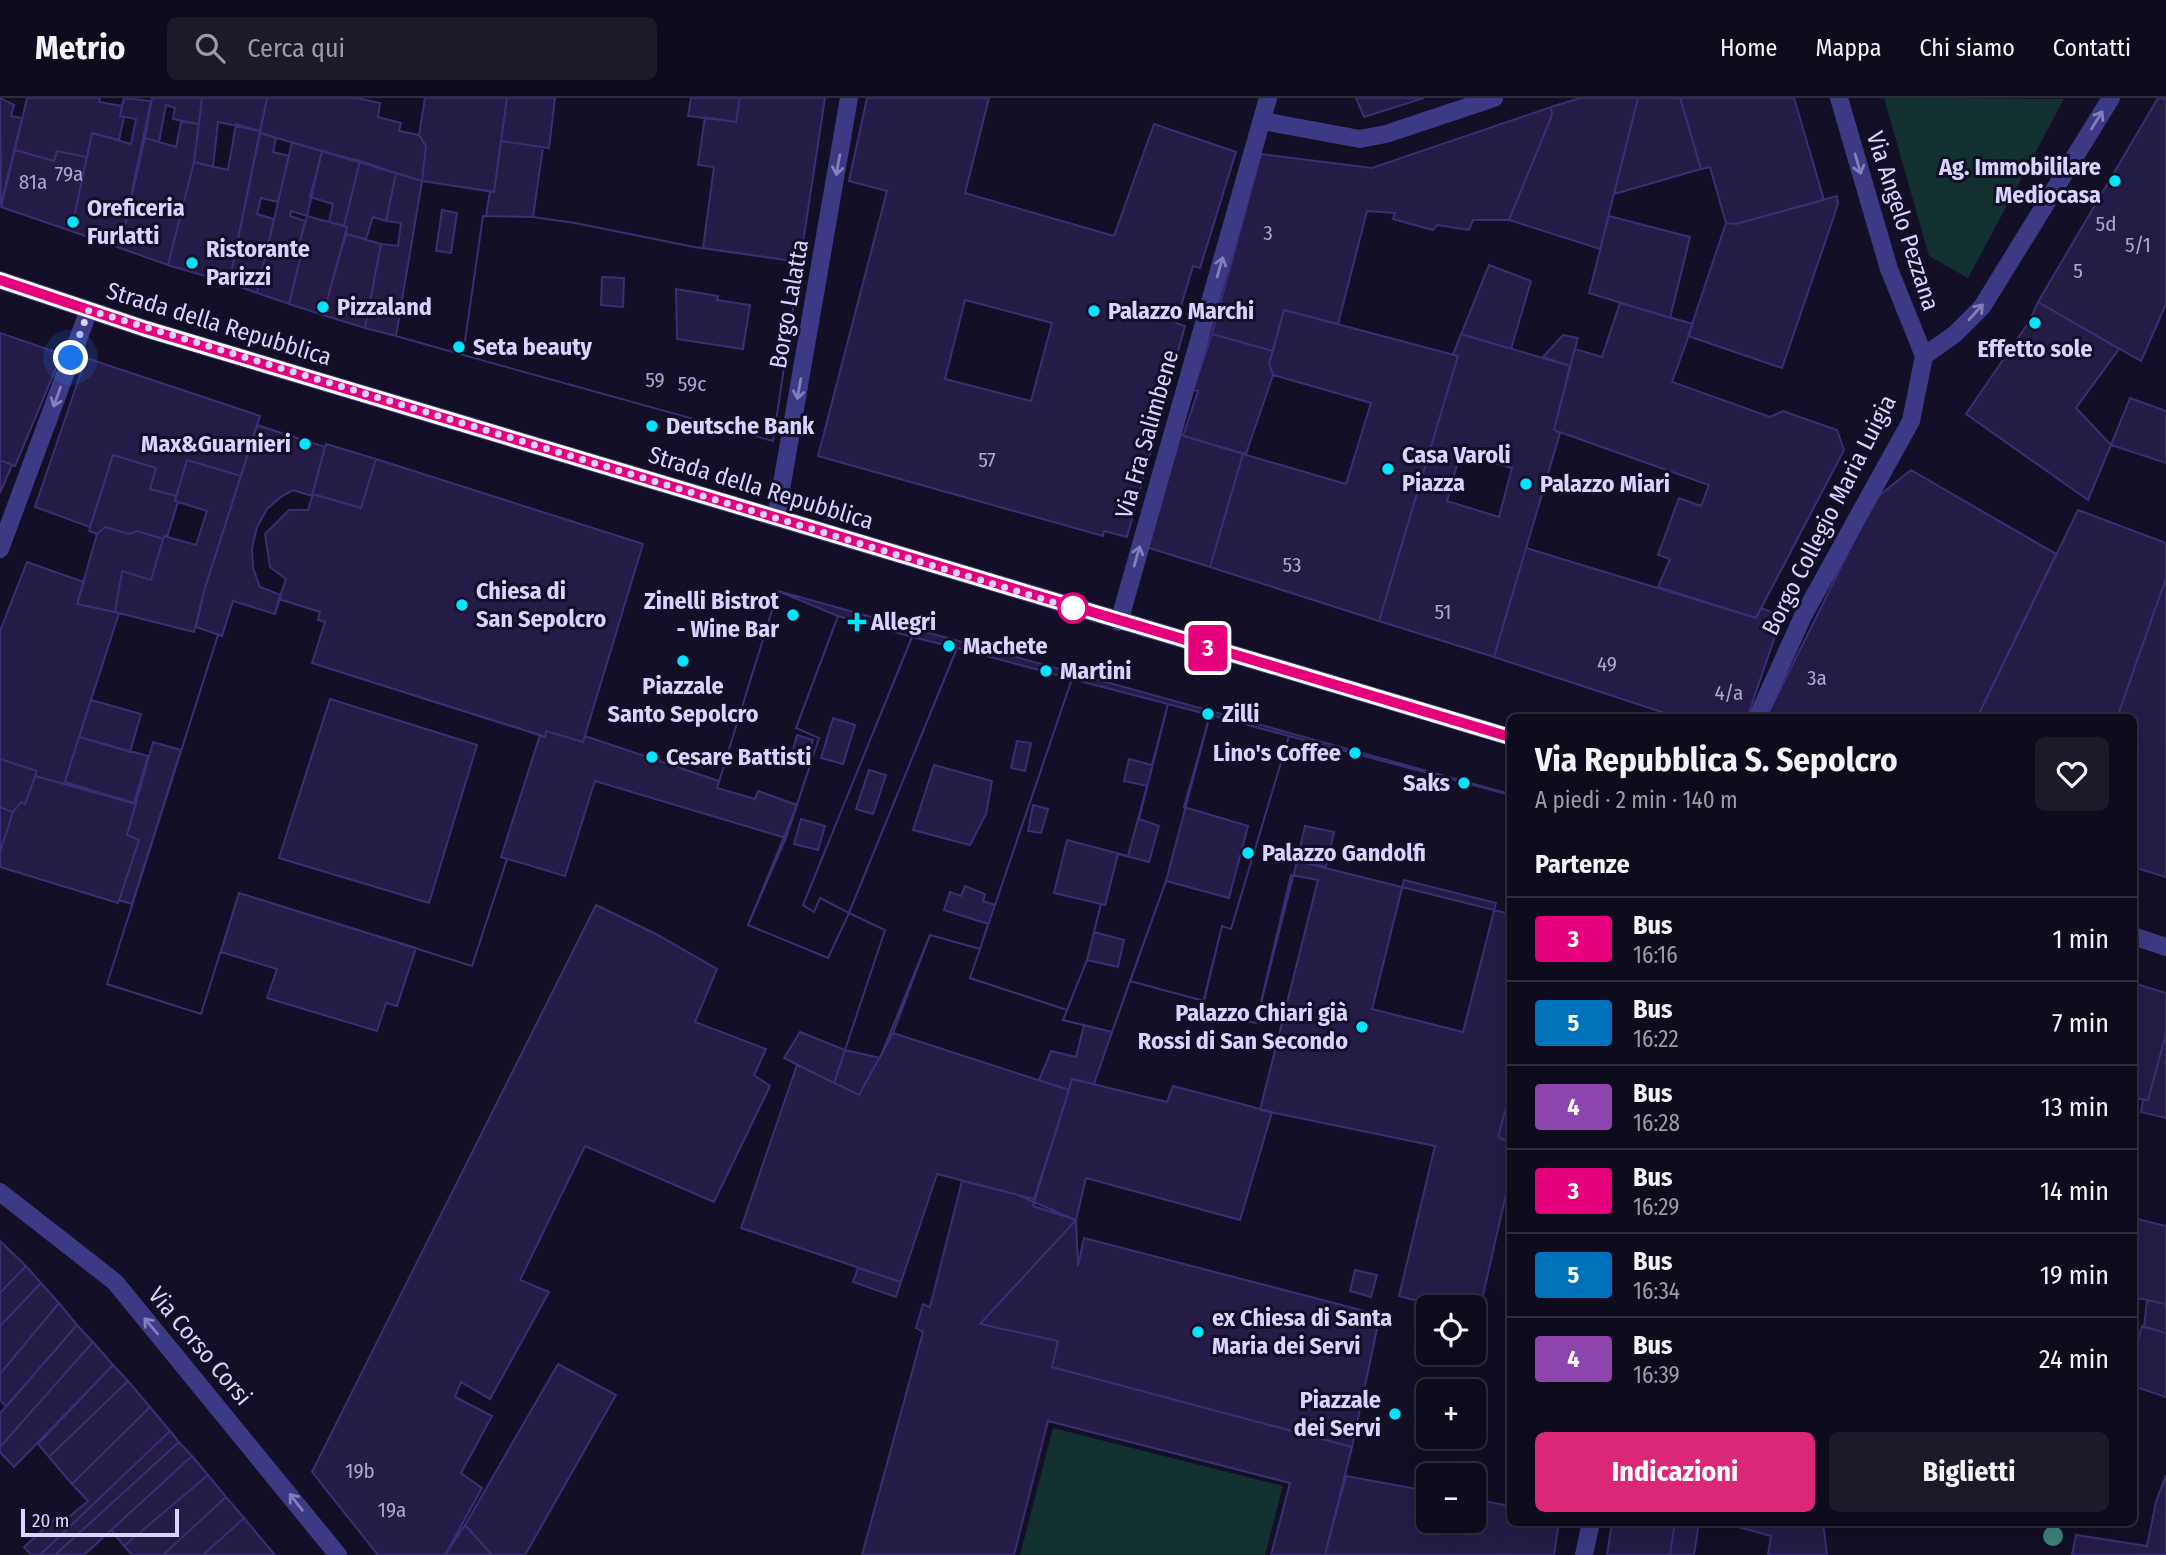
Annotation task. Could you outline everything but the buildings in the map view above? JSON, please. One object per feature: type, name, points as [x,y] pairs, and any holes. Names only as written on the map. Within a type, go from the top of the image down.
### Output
[{"type":"street","name":"Borgo Lalatta","points":[[776,518],[849,98]]},
{"type":"street","name":"Via Fra Salimbene","points":[[1119,622],[1268,98]]},
{"type":"street","points":[[1262,121],[1360,139],[1386,134],[1494,98]]},
{"type":"street","name":"Via Angelo Pezzana","points":[[1839,98],[1889,269],[1924,356]]},
{"type":"street","points":[[1924,356],[1955,334],[1982,307],[2111,98]]},
{"type":"street","name":"Strada della Repubblica","points":[[0,279],[89,310],[1119,622],[1507,736]]},
{"type":"street","points":[[0,549],[89,310]]},
{"type":"street","name":"Borgo Collegio Maria Luigia","points":[[1759,714],[1804,616],[1911,421],[1924,356]]},
{"type":"street","points":[[2137,937],[2166,947]]},
{"type":"street","name":"Via Corso Corsi","points":[[0,1192],[115,1283],[338,1555]]},
{"type":"street","points":[[1584,1555],[1590,1526]]},
{"type":"green space","points":[[1884,98],[2064,99],[1968,278],[1929,256]]},
{"type":"green space","points":[[1053,1428],[1283,1486],[1265,1555],[1020,1555]]},
{"type":"bus line","name":"3","points":[[0,280],[146,329],[1507,736]]},
{"type":"place","name":"Ag. Immobililare Mediocasa","points":[[2115,181]]},
{"type":"place","name":"Oreficeria Furlatti","points":[[73,222]]},
{"type":"place","name":"Ristorante Parizzi","points":[[192,263]]},
{"type":"place","name":"Pizzaland","points":[[323,307]]},
{"type":"place","name":"Palazzo Marchi","points":[[1094,311]]},
{"type":"place","name":"Effetto sole","points":[[2035,323]]},
{"type":"place","name":"Seta beauty","points":[[459,347]]},
{"type":"place","name":"Deutsche Bank","points":[[652,426]]},
{"type":"place","name":"Max&Guarnieri","points":[[305,444]]},
{"type":"place","name":"Casa Varoli Piazza","points":[[1388,469]]},
{"type":"place","name":"Palazzo Miari","points":[[1526,484]]},
{"type":"place","name":"Chiesa di San Sepolcro","points":[[462,605]]},
{"type":"place","name":"Zinelli Bistrot - Wine Bar","points":[[793,615]]},
{"type":"place","name":"Allegri","points":[[857,622]]},
{"type":"place","name":"Machete","points":[[949,646]]},
{"type":"place","name":"Piazzale Santo Sepolcro","points":[[683,661]]},
{"type":"place","name":"Martini","points":[[1046,671]]},
{"type":"place","name":"Zilli","points":[[1208,714]]},
{"type":"place","name":"Lino's Coffee","points":[[1355,753]]},
{"type":"place","name":"Cesare Battisti","points":[[652,757]]},
{"type":"place","name":"Saks","points":[[1464,783]]},
{"type":"place","name":"Palazzo Gandolfi","points":[[1248,853]]},
{"type":"place","name":"Palazzo Chiari già Rossi di San Secondo","points":[[1362,1027]]},
{"type":"place","name":"ex Chiesa di Santa Maria dei Servi","points":[[1198,1332]]},
{"type":"place","name":"Piazzale dei Servi","points":[[1395,1414]]},
{"type":"route","points":[[71,358],[89,310],[1073,608]]}]
